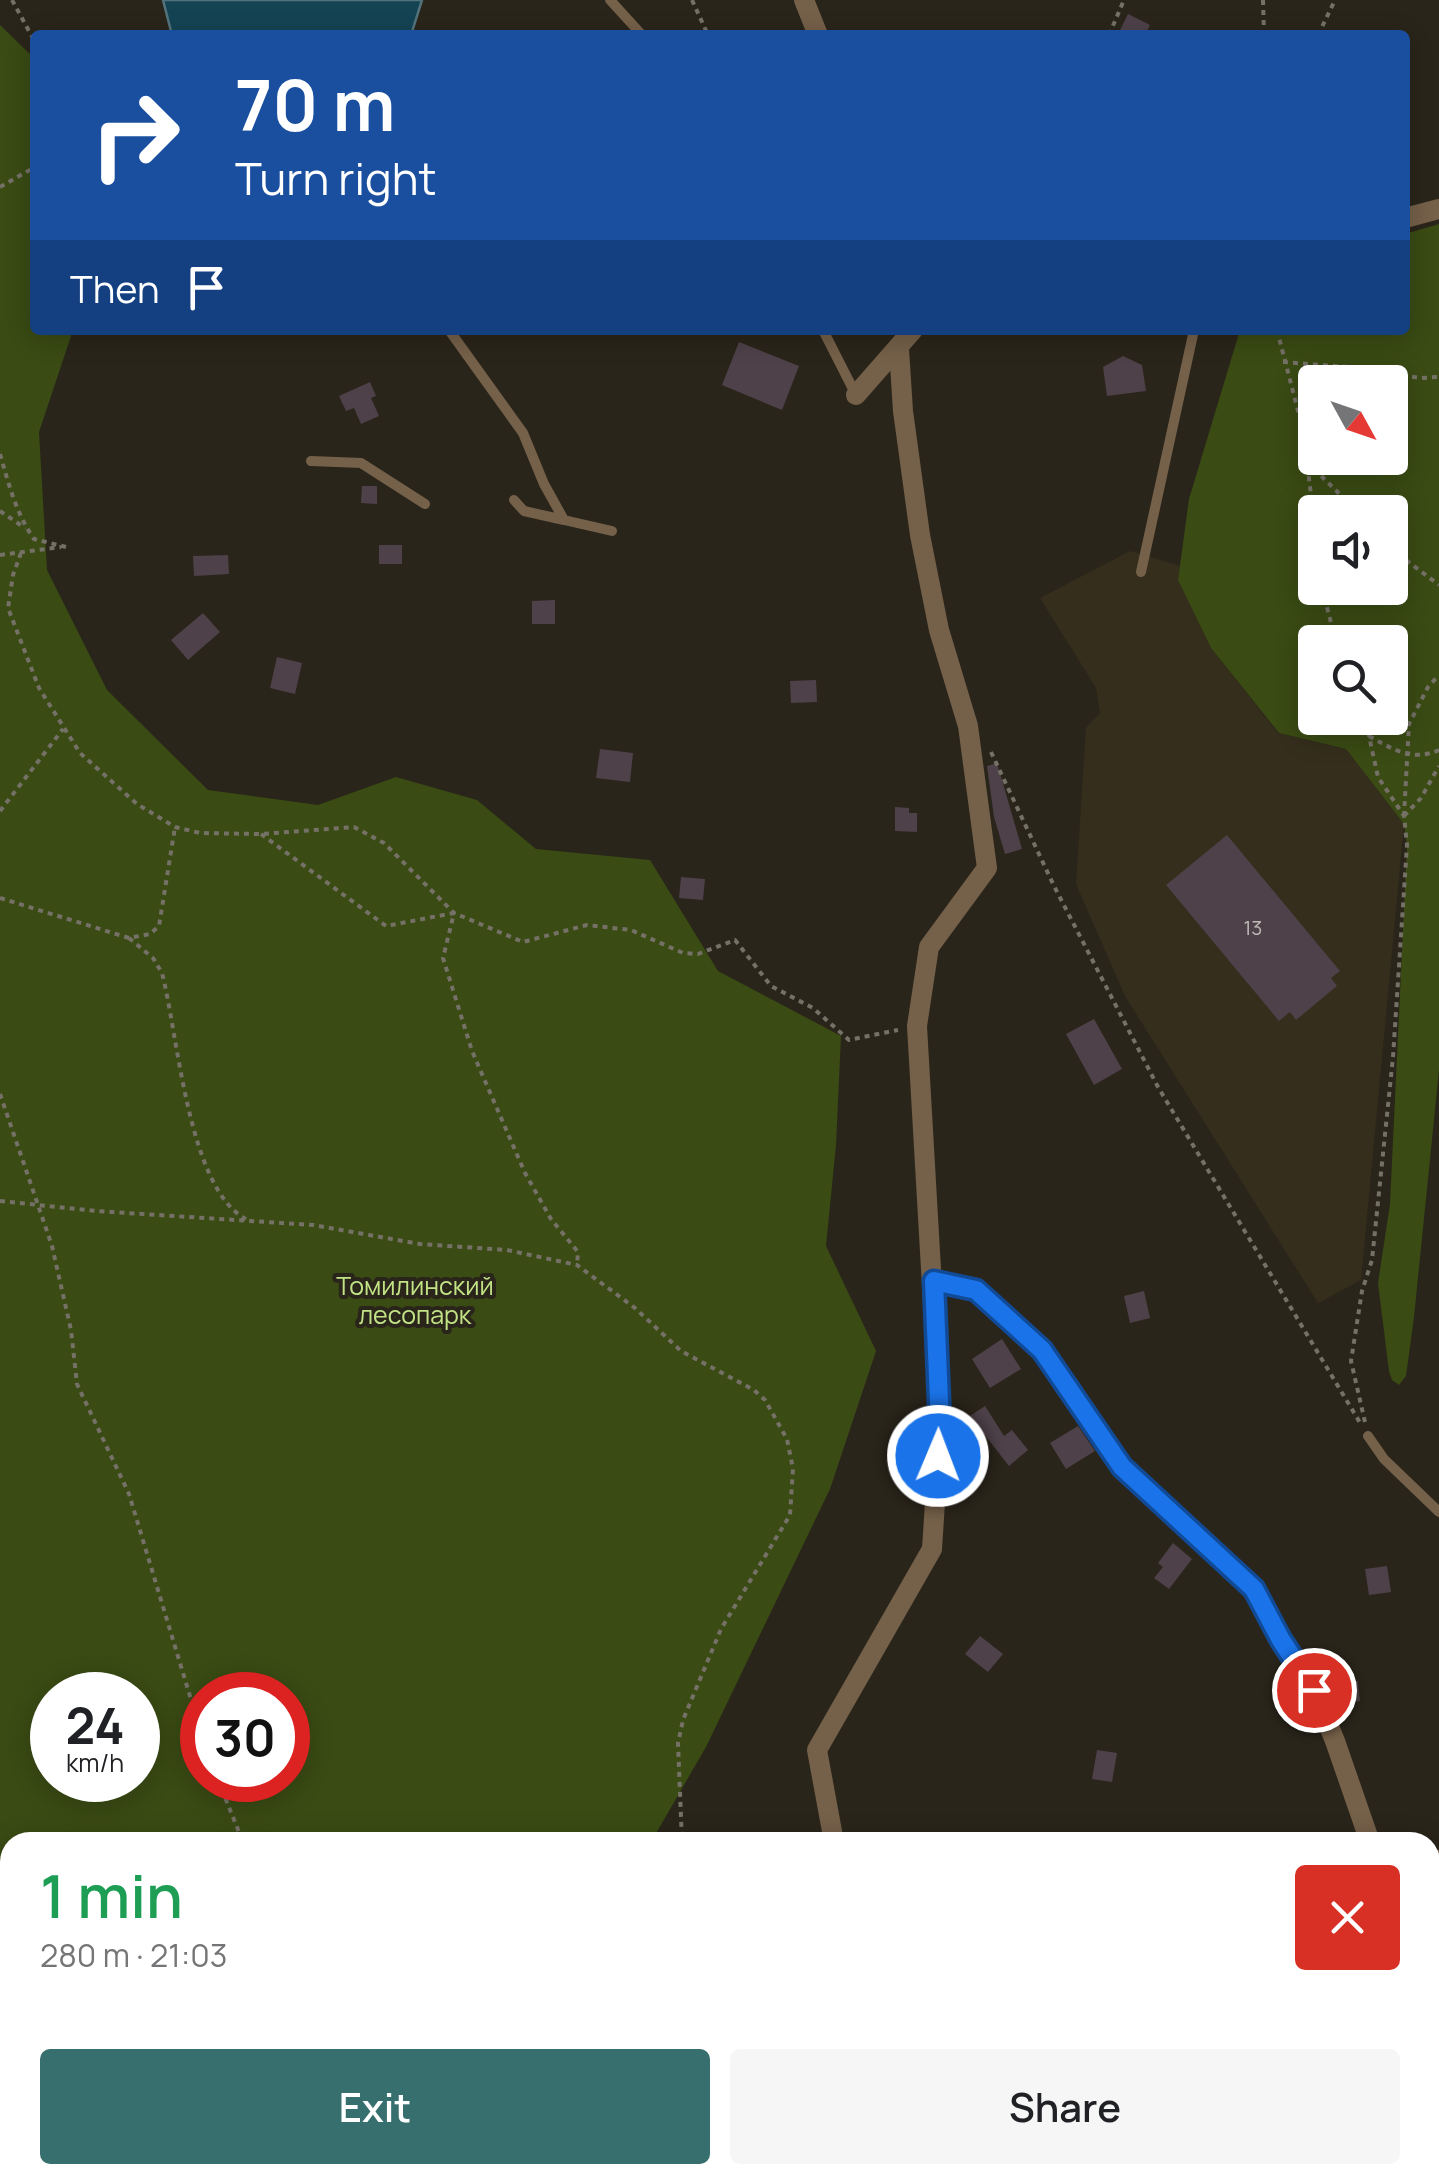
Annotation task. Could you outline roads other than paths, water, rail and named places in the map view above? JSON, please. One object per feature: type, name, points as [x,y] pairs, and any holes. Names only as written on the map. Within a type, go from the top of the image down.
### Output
[{"type":"street","points":[[804,0],[816,30]]},
{"type":"street","points":[[1410,217],[1439,210]]},
{"type":"street","points":[[856,395],[909,335]]},
{"type":"street","points":[[832,1832],[817,1750],[932,1548],[940,1425],[917,1026],[928,948],[987,868],[968,726],[939,630],[920,535],[899,349]]},
{"type":"street","points":[[934,1281],[976,1290],[1042,1350],[1122,1467],[1254,1589],[1314,1690],[1367,1832]]},
{"type":"lane","points":[[610,0],[637,30]]},
{"type":"lane","points":[[453,335],[523,434],[564,520]]},
{"type":"lane","points":[[826,335],[856,395]]},
{"type":"lane","points":[[1140,572],[1193,335]]},
{"type":"lane","points":[[310,461],[361,464],[424,504]]},
{"type":"lane","points":[[514,500],[524,511],[612,531]]},
{"type":"lane","points":[[1368,1436],[1384,1458],[1439,1512]]},
{"type":"water","points":[[163,0],[422,0],[413,30],[171,30]]},
{"type":"park label","name":"Томилинский лесопарк","points":[[415,1300]]}]
